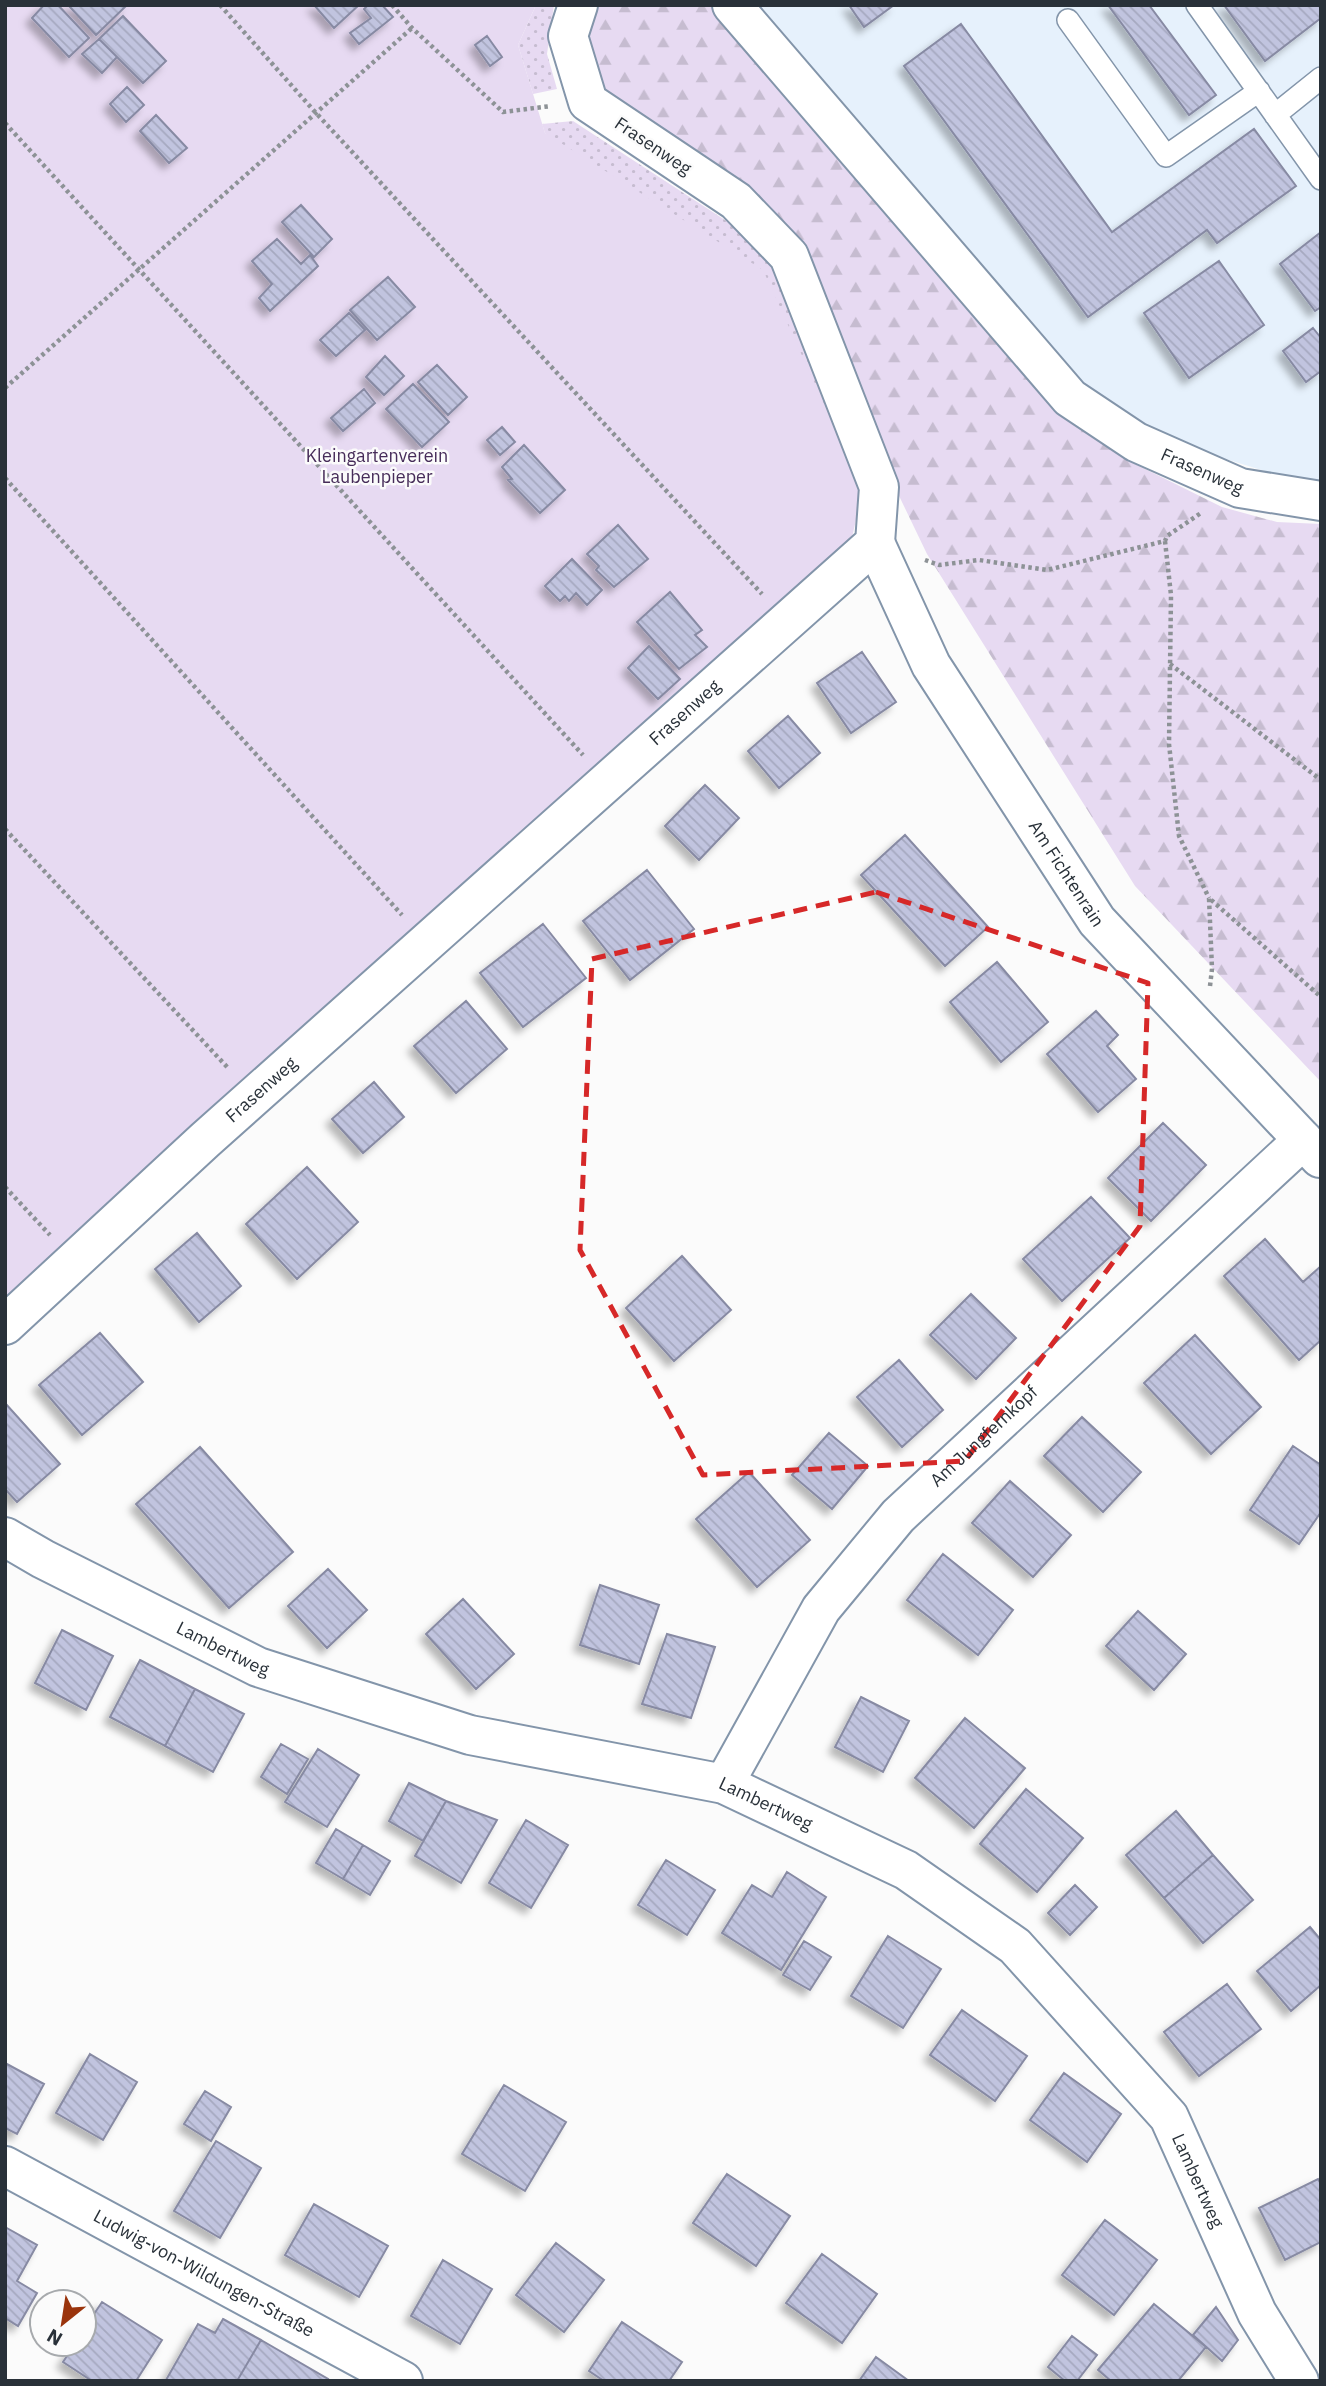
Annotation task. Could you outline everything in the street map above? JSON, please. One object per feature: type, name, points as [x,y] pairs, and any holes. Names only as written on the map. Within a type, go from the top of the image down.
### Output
[{"type":"street","points":[[578,5],[568,36],[588,102]]},
{"type":"street","name":"Frasenweg","points":[[732,5],[1070,398],[1136,442],[1240,488],[1321,501]]},
{"type":"street","name":"Frasenweg","points":[[5,1325],[254,1097],[875,543],[879,487],[789,256],[736,201],[588,102]]},
{"type":"street","name":"Am Fichtenrain","points":[[875,543],[931,665],[1097,921],[1312,1149]]},
{"type":"street","name":"Am Jungfernkopf","points":[[724,1784],[821,1609],[898,1516],[1312,1149]]},
{"type":"street","name":"Lambertweg","points":[[5,1537],[43,1559],[258,1667],[470,1735],[724,1784],[906,1870],[1016,1945],[1170,2117],[1257,2313],[1299,2381]]},
{"type":"street","name":"Ludwig-von-Wildungen-Straße","points":[[5,2166],[403,2381]]},
{"type":"lane","points":[[1197,5],[1321,179]]},
{"type":"lane","points":[[1068,20],[1166,156],[1259,91]]},
{"type":"lane","points":[[1275,115],[1321,78]]},
{"type":"path","points":[[220,5],[316,113],[771,603],[785,624]]},
{"type":"path","points":[[392,5],[412,28],[503,112],[588,102]]},
{"type":"path","points":[[5,388],[412,28]]},
{"type":"path","points":[[5,123],[607,782]]},
{"type":"path","points":[[5,478],[427,943]]},
{"type":"path","points":[[1240,488],[1167,536],[1165,541],[1171,595],[1169,744],[1179,836],[1209,898],[1321,997]]},
{"type":"path","points":[[979,560],[1047,570],[1165,541]]},
{"type":"path","points":[[1170,664],[1321,780]]},
{"type":"path","points":[[5,829],[254,1097]]},
{"type":"path","points":[[1205,1036],[1212,969],[1209,898]]},
{"type":"path","points":[[5,1187],[73,1263]]},
{"type":"highlighted area","points":[[876,892],[1148,983],[1140,1226],[965,1461],[703,1475],[580,1250],[592,959]]},
{"type":"shaded area","points":[[754,5],[1321,5],[1321,481],[1304,483],[1164,440],[1075,382]]},
{"type":"green space","name":"Kleingartenverein Laubenpieper","points":[[5,5],[536,5],[518,45],[545,133],[763,270],[840,439],[862,494],[850,546],[264,1061],[5,1300]]},
{"type":"green space","points":[[536,5],[554,5],[547,54],[557,89],[533,94],[518,45]]},
{"type":"green space","points":[[598,5],[710,5],[1053,406],[1127,460],[1222,507],[1277,522],[1321,524],[1321,1082],[1135,886],[927,554],[889,475],[800,248],[765,203],[611,100],[585,51]]},
{"type":"green space","points":[[573,121],[728,222],[771,265],[840,439],[545,133],[542,124]]},
{"type":"building","points":[[44,5],[58,5],[89,38],[69,57],[32,18]]},
{"type":"building","points":[[68,5],[127,5],[96,35]]},
{"type":"building","points":[[314,5],[359,5],[334,28]]},
{"type":"building","points":[[368,5],[382,5],[393,17],[359,44],[350,33],[371,18],[364,9]]},
{"type":"building","points":[[849,5],[894,5],[864,27]]},
{"type":"building","points":[[1108,5],[1149,5],[1216,95],[1189,115]]},
{"type":"building","points":[[1224,5],[1321,5],[1321,18],[1265,61]]},
{"type":"building","points":[[123,16],[166,61],[143,83],[99,39]]},
{"type":"building","points":[[961,24],[1112,232],[1254,129],[1296,186],[1217,243],[1207,230],[1088,317],[904,66]]},
{"type":"building","points":[[487,36],[502,57],[490,66],[475,45]]},
{"type":"building","points":[[99,39],[117,57],[102,73],[82,54]]},
{"type":"building","points":[[127,87],[144,105],[126,122],[110,104]]},
{"type":"building","points":[[156,115],[187,148],[169,163],[140,131]]},
{"type":"building","points":[[301,205],[332,239],[314,257],[282,222]]},
{"type":"building","points":[[1321,232],[1321,307],[1315,311],[1280,264]]},
{"type":"building","points":[[277,239],[301,264],[310,255],[318,266],[270,311],[259,298],[272,284],[252,261]]},
{"type":"building","points":[[1219,261],[1264,325],[1189,378],[1144,313]]},
{"type":"building","points":[[388,277],[415,307],[377,340],[350,310]]},
{"type":"building","points":[[349,313],[365,330],[336,356],[320,340]]},
{"type":"building","points":[[1313,328],[1321,338],[1321,371],[1306,382],[1283,351]]},
{"type":"building","points":[[385,356],[404,376],[384,395],[366,377]]},
{"type":"building","points":[[437,365],[467,397],[448,415],[418,382]]},
{"type":"building","points":[[413,384],[449,422],[422,447],[386,409]]},
{"type":"building","points":[[364,389],[375,403],[343,431],[331,418]]},
{"type":"building","points":[[502,427],[515,442],[500,455],[487,440]]},
{"type":"building","points":[[524,445],[565,490],[540,513],[508,480],[512,479],[502,467]]},
{"type":"building","points":[[618,525],[648,559],[614,587],[596,570],[599,566],[587,554]]},
{"type":"building","points":[[572,559],[602,590],[587,605],[576,593],[569,601],[565,596],[560,601],[545,586]]},
{"type":"building","points":[[670,592],[702,630],[695,635],[707,647],[679,669],[637,622]]},
{"type":"building","points":[[649,646],[680,679],[658,699],[628,668]]},
{"type":"building","points":[[862,652],[896,702],[851,733],[817,683]]},
{"type":"building","points":[[788,716],[820,753],[779,788],[748,751]]},
{"type":"building","points":[[705,785],[739,818],[699,860],[665,826]]},
{"type":"building","points":[[905,835],[988,927],[945,966],[861,875]]},
{"type":"building","points":[[647,870],[694,929],[630,980],[583,921]]},
{"type":"building","points":[[543,924],[586,978],[523,1027],[480,973]]},
{"type":"building","points":[[997,962],[1048,1022],[1001,1062],[950,1002]]},
{"type":"building","points":[[466,1001],[507,1049],[456,1093],[414,1046]]},
{"type":"building","points":[[1096,1011],[1118,1035],[1107,1046],[1136,1079],[1098,1112],[1047,1054]]},
{"type":"building","points":[[374,1082],[404,1117],[363,1153],[332,1119]]},
{"type":"building","points":[[1163,1123],[1206,1165],[1151,1221],[1108,1178]]},
{"type":"building","points":[[307,1167],[358,1222],[297,1279],[246,1224]]},
{"type":"building","points":[[1091,1197],[1130,1238],[1062,1301],[1023,1259]]},
{"type":"building","points":[[197,1233],[241,1286],[199,1322],[155,1269]]},
{"type":"building","points":[[1265,1239],[1303,1282],[1321,1266],[1321,1340],[1299,1360],[1224,1276]]},
{"type":"building","points":[[682,1256],[731,1310],[674,1361],[626,1308]]},
{"type":"building","points":[[971,1294],[1016,1338],[976,1379],[930,1335]]},
{"type":"building","points":[[100,1333],[143,1382],[82,1435],[39,1385]]},
{"type":"building","points":[[1195,1335],[1261,1407],[1211,1454],[1144,1383]]},
{"type":"building","points":[[899,1360],[943,1410],[902,1447],[857,1397]]},
{"type":"building","points":[[5,1403],[60,1464],[17,1502],[5,1489]]},
{"type":"building","points":[[1082,1417],[1141,1472],[1103,1512],[1044,1456]]},
{"type":"building","points":[[829,1433],[868,1466],[832,1509],[792,1475]]},
{"type":"building","points":[[1293,1446],[1321,1465],[1321,1512],[1299,1544],[1250,1510]]},
{"type":"building","points":[[200,1447],[293,1552],[229,1608],[136,1504]]},
{"type":"building","points":[[749,1472],[810,1540],[757,1587],[696,1519]]},
{"type":"building","points":[[1010,1481],[1071,1535],[1033,1577],[972,1523]]},
{"type":"building","points":[[943,1554],[1013,1610],[978,1655],[907,1600]]},
{"type":"building","points":[[328,1569],[367,1610],[327,1648],[288,1606]]},
{"type":"building","points":[[600,1585],[659,1605],[639,1664],[580,1645]]},
{"type":"building","points":[[463,1599],[514,1654],[476,1689],[426,1634]]},
{"type":"building","points":[[1138,1611],[1186,1654],[1154,1690],[1106,1646]]},
{"type":"building","points":[[62,1630],[113,1656],[86,1710],[35,1683]]},
{"type":"building","points":[[667,1634],[715,1647],[691,1718],[642,1704]]},
{"type":"building","points":[[140,1660],[195,1689],[165,1746],[110,1717]]},
{"type":"building","points":[[195,1689],[244,1714],[213,1772],[165,1746]]},
{"type":"building","points":[[861,1697],[909,1721],[883,1772],[835,1747]]},
{"type":"building","points":[[965,1718],[1025,1768],[974,1828],[915,1778]]},
{"type":"building","points":[[281,1744],[308,1759],[287,1794],[261,1777]]},
{"type":"building","points":[[318,1749],[359,1775],[327,1827],[285,1802]]},
{"type":"building","points":[[409,1783],[446,1801],[423,1841],[389,1821]]},
{"type":"building","points":[[1026,1789],[1083,1838],[1037,1892],[980,1844]]},
{"type":"building","points":[[446,1801],[497,1820],[461,1883],[415,1856]]},
{"type":"building","points":[[1176,1811],[1213,1855],[1164,1898],[1126,1855]]},
{"type":"building","points":[[526,1820],[568,1845],[531,1908],[489,1883]]},
{"type":"building","points":[[336,1829],[363,1845],[343,1879],[316,1863]]},
{"type":"building","points":[[363,1845],[390,1861],[370,1895],[343,1879]]},
{"type":"building","points":[[1213,1855],[1253,1900],[1203,1943],[1164,1898]]},
{"type":"building","points":[[666,1860],[715,1890],[687,1935],[638,1905]]},
{"type":"building","points":[[787,1872],[826,1897],[781,1970],[722,1933],[752,1885],[772,1897]]},
{"type":"building","points":[[1075,1885],[1097,1907],[1070,1935],[1048,1913]]},
{"type":"building","points":[[1310,1927],[1321,1940],[1321,1985],[1291,2011],[1257,1971]]},
{"type":"building","points":[[888,1936],[941,1969],[903,2028],[851,1996]]},
{"type":"building","points":[[804,1941],[831,1957],[810,1990],[783,1975]]},
{"type":"building","points":[[1227,1984],[1261,2029],[1199,2076],[1164,2032]]},
{"type":"building","points":[[962,2010],[1027,2056],[995,2101],[930,2055]]},
{"type":"building","points":[[90,2054],[137,2082],[103,2140],[56,2113]]},
{"type":"building","points":[[5,2063],[44,2084],[17,2134],[5,2128]]},
{"type":"building","points":[[1064,2073],[1121,2114],[1087,2162],[1030,2120]]},
{"type":"building","points":[[504,2085],[566,2122],[525,2191],[462,2154]]},
{"type":"building","points":[[205,2091],[231,2107],[211,2141],[184,2124]]},
{"type":"building","points":[[216,2141],[261,2168],[220,2238],[174,2211]]},
{"type":"building","points":[[727,2174],[790,2216],[756,2266],[693,2223]]},
{"type":"building","points":[[1318,2179],[1321,2184],[1321,2242],[1285,2260],[1259,2208]]},
{"type":"building","points":[[314,2204],[388,2246],[359,2297],[285,2255]]},
{"type":"building","points":[[1105,2220],[1157,2260],[1114,2315],[1062,2275]]},
{"type":"building","points":[[5,2227],[37,2245],[17,2281],[29,2288],[28,2309],[18,2326],[5,2318]]},
{"type":"building","points":[[556,2243],[604,2280],[564,2332],[516,2295]]},
{"type":"building","points":[[822,2254],[877,2294],[842,2343],[786,2303]]},
{"type":"building","points":[[443,2260],[492,2289],[460,2344],[411,2316]]},
{"type":"building","points":[[102,2302],[162,2340],[136,2381],[92,2381],[63,2362],[66,2358],[98,2358],[98,2308]]},
{"type":"building","points":[[1154,2304],[1206,2347],[1178,2381],[1111,2381],[1098,2370]]},
{"type":"building","points":[[1216,2307],[1238,2340],[1222,2361],[1193,2335]]},
{"type":"building","points":[[223,2319],[261,2340],[237,2381],[166,2380],[198,2324],[215,2333]]},
{"type":"building","points":[[622,2322],[682,2362],[669,2381],[604,2381],[589,2371]]},
{"type":"building","points":[[1072,2336],[1097,2355],[1077,2381],[1065,2381],[1048,2367]]},
{"type":"building","points":[[261,2340],[328,2379],[327,2381],[237,2381]]},
{"type":"building","points":[[876,2357],[909,2381],[859,2381]]}]
